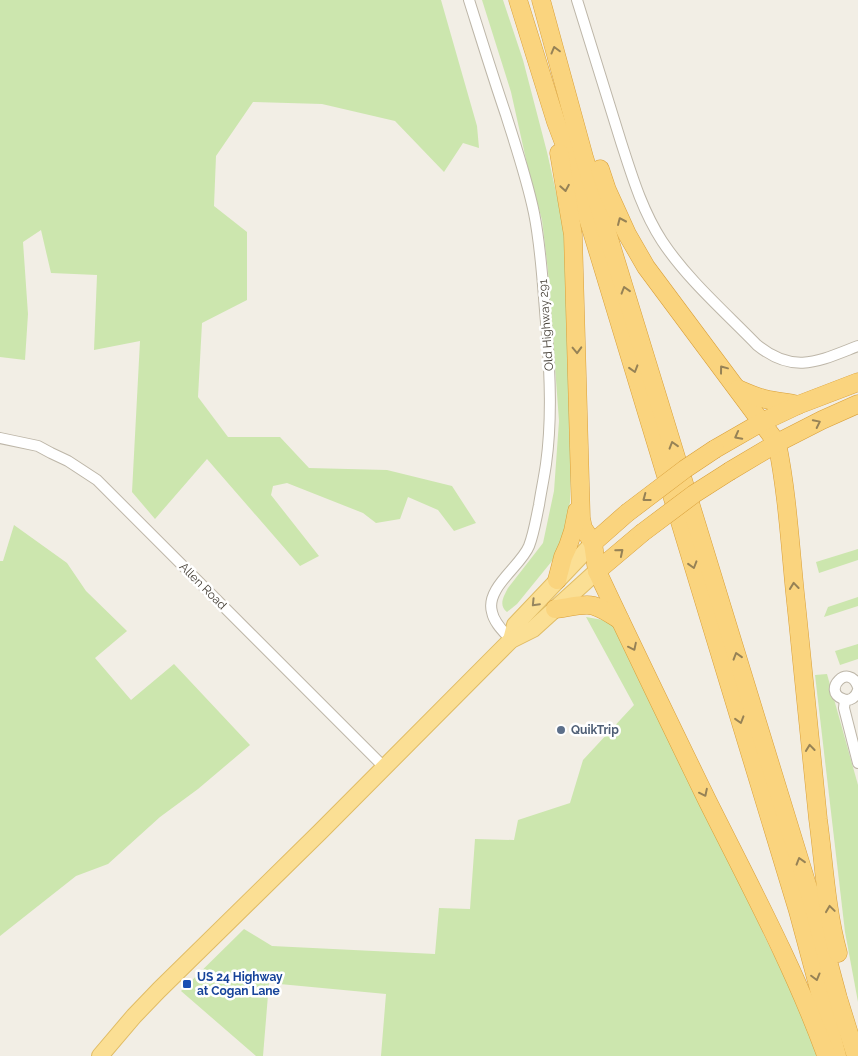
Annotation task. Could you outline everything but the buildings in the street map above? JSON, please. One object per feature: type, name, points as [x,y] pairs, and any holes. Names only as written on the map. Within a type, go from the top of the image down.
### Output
[{"type":"highway","points":[[518,0],[556,122],[573,168],[795,901],[836,1056]]},
{"type":"highway","points":[[541,0],[584,157],[812,901],[854,1049]]},
{"type":"highway","points":[[563,79],[607,190],[627,234],[646,267],[777,443],[787,514],[825,878],[833,934],[853,1007],[854,1049]]},
{"type":"highway","points":[[556,122],[559,159],[573,235],[581,518],[583,528],[593,543],[597,571],[760,905],[790,969],[826,1056]]},
{"type":"highway","points":[[593,543],[627,513],[684,469],[715,449],[762,422],[798,405],[858,382]]},
{"type":"highway","points":[[738,389],[766,400],[798,405]]},
{"type":"highway","points":[[597,571],[642,533],[694,494],[777,443],[858,404]]},
{"type":"highway","points":[[782,475],[796,434]]},
{"type":"highway","points":[[557,580],[573,531],[580,488]]},
{"type":"highway","points":[[555,609],[589,605],[598,607],[620,620]]},
{"type":"main road","points":[[511,640],[515,625],[593,543]]},
{"type":"main road","points":[[100,1056],[159,990],[511,640],[533,629],[597,571]]},
{"type":"street","name":"Old Highway 291","points":[[469,0],[519,157],[534,212],[540,256],[549,362],[549,433],[546,462],[533,535],[528,548],[520,560],[500,584],[491,604],[491,611],[494,617],[511,640]]},
{"type":"street","points":[[577,0],[641,202],[652,224],[674,258],[688,275],[757,345],[773,356],[794,363],[809,363],[858,346]]},
{"type":"street","name":"Allen Road","points":[[0,438],[38,446],[68,461],[97,480],[384,767]]},
{"type":"street","points":[[858,686],[855,680],[846,677],[835,685],[837,695],[845,700],[854,698],[858,690]]},
{"type":"street","points":[[845,700],[844,708],[858,763]]},
{"type":"green space","points":[[0,0],[441,0],[477,126],[479,148],[463,143],[444,172],[395,121],[322,104],[253,102],[216,156],[214,206],[247,232],[247,300],[202,323],[198,397],[228,437],[280,437],[309,468],[387,470],[452,486],[476,523],[454,531],[438,510],[408,497],[400,519],[376,523],[363,513],[287,483],[273,486],[271,495],[319,556],[300,566],[207,459],[155,519],[132,492],[140,341],[94,350],[97,275],[51,273],[41,230],[23,242],[28,314],[25,360],[0,357]]},
{"type":"green space","points":[[482,0],[503,0],[523,60],[565,232],[572,426],[570,502],[565,532],[552,561],[517,604],[507,612],[502,603],[508,588],[543,543],[554,491],[559,421],[548,271],[542,220],[529,173],[511,92]]},
{"type":"green space","points":[[14,525],[67,563],[86,591],[127,631],[95,658],[131,700],[174,664],[250,745],[198,789],[160,817],[108,864],[76,876],[0,936],[0,561],[3,561]]},
{"type":"green space","points":[[858,549],[858,560],[819,573],[816,562]]},
{"type":"green space","points":[[858,597],[858,606],[824,617],[828,607]]},
{"type":"green space","points":[[586,617],[609,621],[619,635],[811,1032],[819,1056],[381,1056],[386,994],[269,983],[263,1056],[256,1056],[181,991],[244,929],[272,946],[435,954],[439,908],[470,909],[475,839],[514,840],[518,820],[570,803],[583,760],[634,705]]},
{"type":"green space","points":[[858,644],[858,659],[840,665],[835,651]]},
{"type":"green space","points":[[827,674],[858,785],[858,1002],[845,932],[815,675]]},
{"type":"place","name":"QuikTrip","points":[[561,730]]},
{"type":"place","name":"US 24 Highway at Cogan Lane","points":[[187,984]]}]
